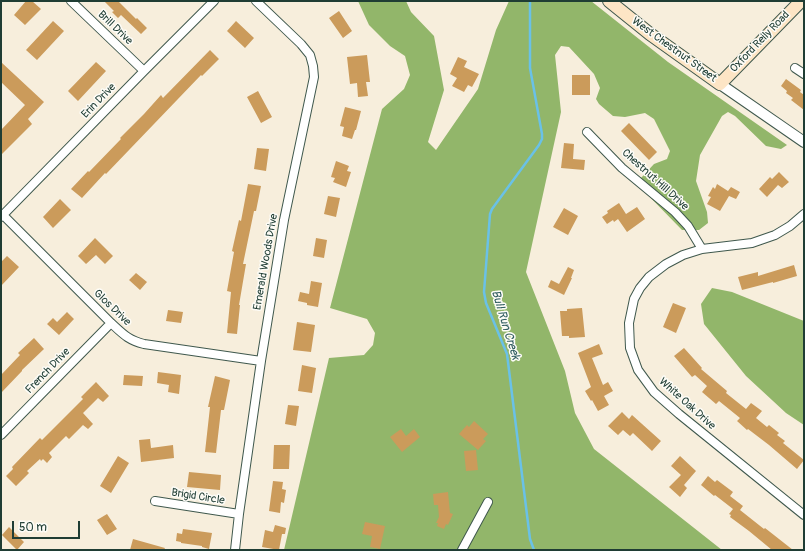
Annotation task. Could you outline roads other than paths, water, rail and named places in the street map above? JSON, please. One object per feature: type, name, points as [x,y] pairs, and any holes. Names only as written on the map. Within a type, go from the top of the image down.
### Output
[{"type":"main road","name":"West Chestnut Street","points":[[609,1],[650,34],[720,84]]},
{"type":"main road","name":"Oxford Reily Road","points":[[720,84],[801,1]]},
{"type":"street","name":"Brill Drive","points":[[71,1],[144,71]]},
{"type":"street","name":"Erin Drive","points":[[2,216],[214,1]]},
{"type":"street","name":"Emerald Woods Drive","points":[[235,550],[261,361],[284,220],[314,77],[310,56],[301,44],[256,1]]},
{"type":"street","points":[[795,68],[804,74]]},
{"type":"street","points":[[720,84],[804,142]]},
{"type":"street","name":"Chestnut Hill Drive","points":[[587,132],[622,168],[675,212],[688,226],[702,249]]},
{"type":"street","name":"White Oak Drive","points":[[804,214],[776,235],[752,242],[702,249],[683,255],[666,264],[649,277],[640,288],[634,298],[629,323],[630,348],[638,370],[654,392],[804,515]]},
{"type":"street","name":"Glos Drive","points":[[2,216],[126,337],[135,342],[144,344],[261,361]]},
{"type":"street","name":"French Drive","points":[[1,435],[111,323]]},
{"type":"street","name":"Brigid Circle","points":[[155,501],[239,514]]},
{"type":"street","points":[[462,550],[488,502]]},
{"type":"waterway","name":"Bull Run Creek","points":[[530,1],[530,68],[542,139],[492,209],[490,214],[484,292],[486,303],[507,354],[530,539],[534,550]]}]
